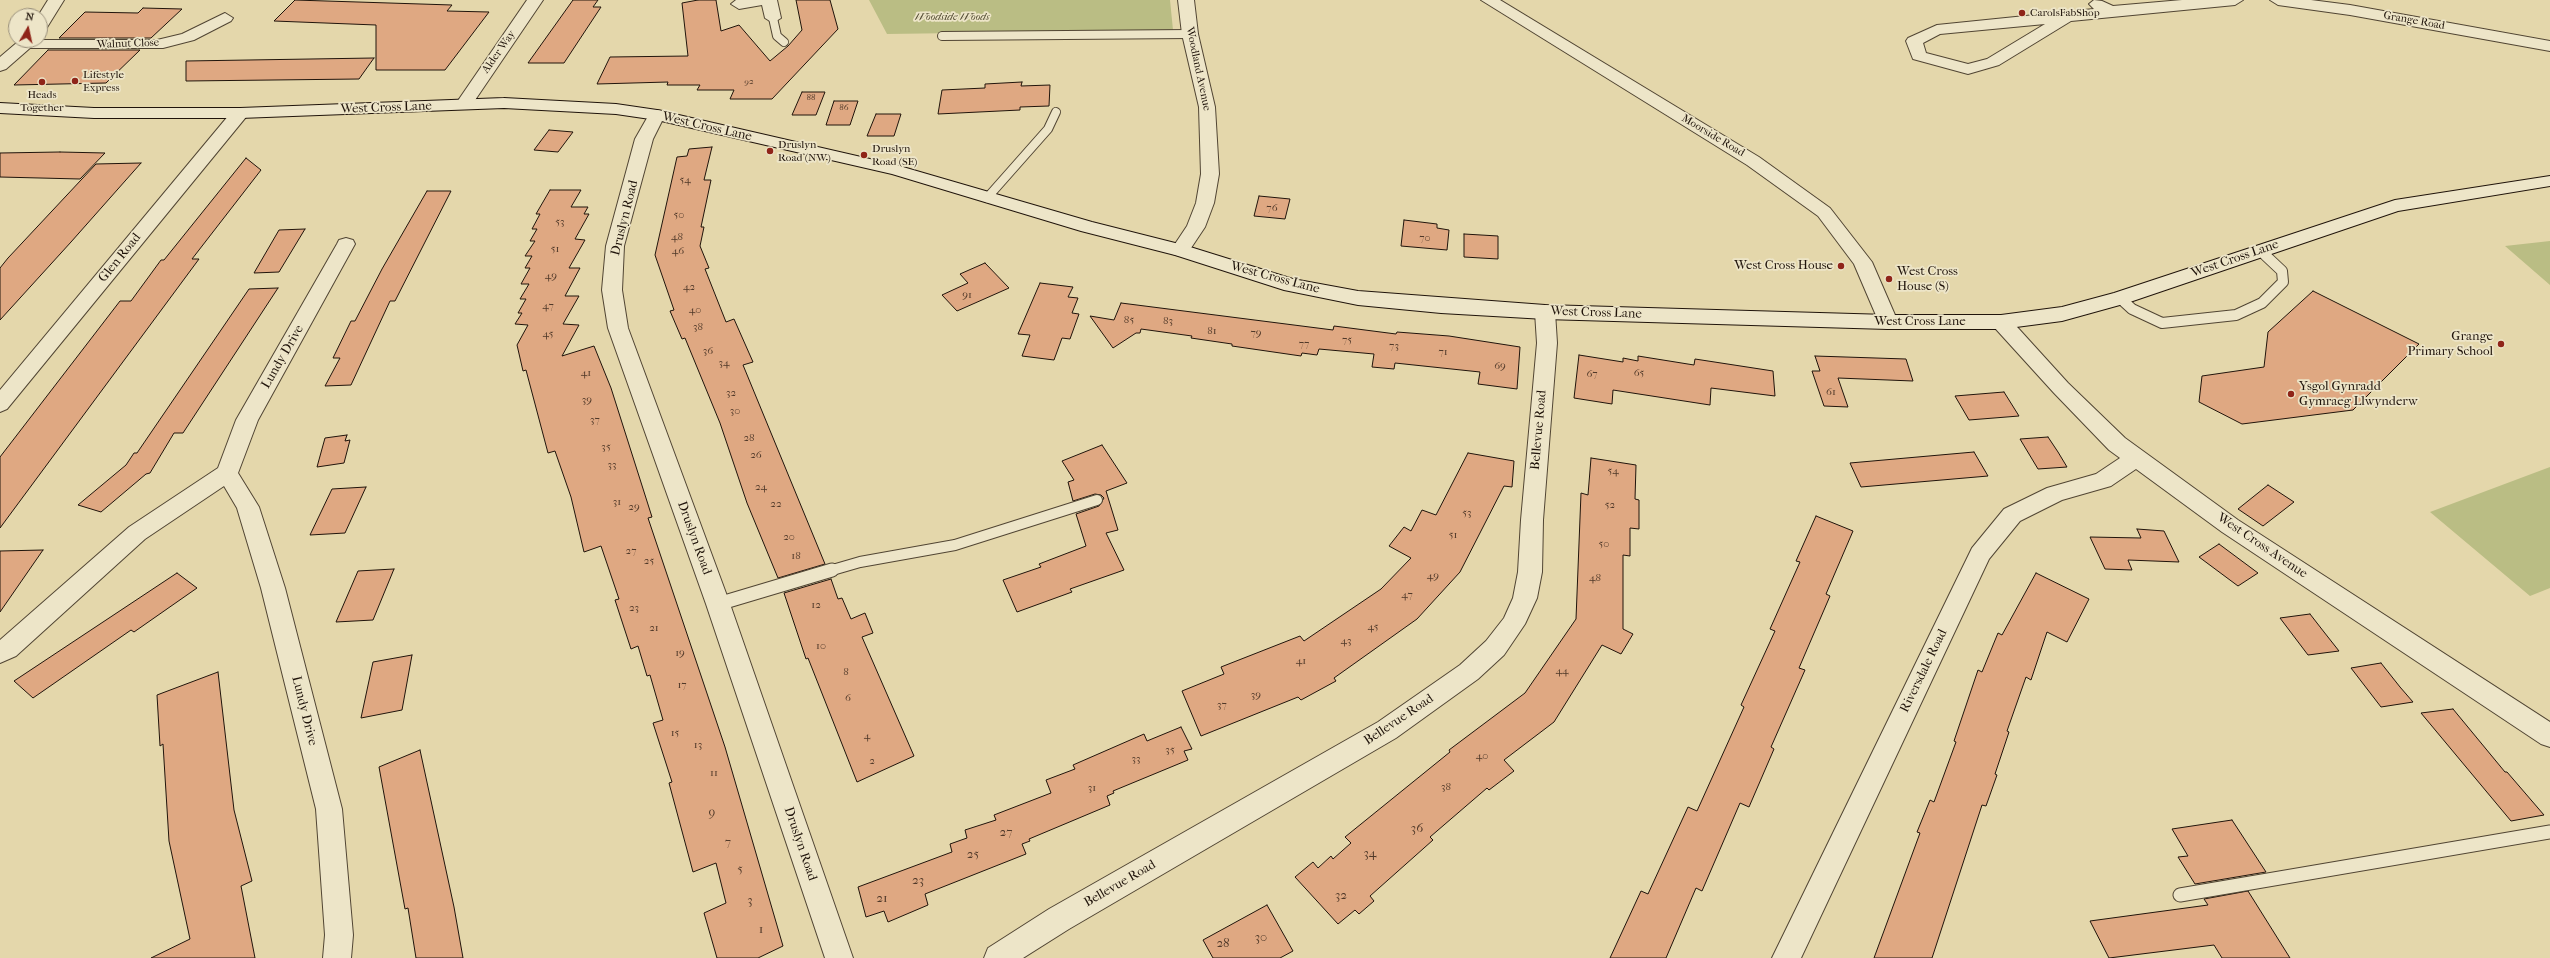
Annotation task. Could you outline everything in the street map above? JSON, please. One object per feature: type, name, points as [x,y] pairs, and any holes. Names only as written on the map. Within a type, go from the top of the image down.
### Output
[{"type":"street","points":[[48,13],[56,0]]},
{"type":"street","name":"Alder Way","points":[[463,105],[535,0]]},
{"type":"street","points":[[739,4],[765,0]]},
{"type":"street","points":[[770,0],[773,18]]},
{"type":"street","name":"Woodland Avenue","points":[[1180,250],[1196,227],[1205,203],[1210,174],[1207,107],[1190,34],[1186,0]]},
{"type":"street","name":"Moorside Road","points":[[1489,0],[1753,161],[1824,212],[1863,262],[1888,322]]},
{"type":"street","points":[[2091,0],[2110,11]]},
{"type":"street","points":[[2067,17],[1993,62],[1968,69],[1919,56],[1914,41],[1937,30],[2067,17],[2110,11],[2235,0]]},
{"type":"street","name":"Grange Road","points":[[2278,0],[2350,10],[2550,46]]},
{"type":"street","name":"Walnut Close","points":[[48,42],[157,44],[188,37],[225,18]]},
{"type":"street","points":[[0,66],[21,48]]},
{"type":"street","name":"West Cross Lane","points":[[0,108],[94,112],[240,113],[463,105],[572,105],[657,115],[896,170],[987,198],[1180,250],[1291,285],[1358,298],[1441,306],[1545,312],[1888,322],[2001,322],[2062,314],[2120,298],[2259,250],[2395,206],[2550,180]]},
{"type":"street","name":"Glen Road","points":[[0,404],[240,113]]},
{"type":"street","name":"Druslyn Road","points":[[657,115],[644,139],[615,246],[612,290],[618,328],[718,604],[839,958]]},
{"type":"street","name":"Lundy Drive","points":[[337,958],[339,935],[329,809],[273,588],[248,507],[228,473],[247,420],[346,244]]},
{"type":"street","name":"Bellevue Road","points":[[998,958],[1059,919],[1388,730],[1469,672],[1495,648],[1513,624],[1525,598],[1530,572],[1532,520],[1546,342],[1545,312]]},
{"type":"street","name":"West Cross Avenue","points":[[2001,322],[2061,388],[2117,444],[2230,526],[2550,736]]},
{"type":"street","name":"Riversdale Road","points":[[1786,958],[1980,554],[2012,515],[2055,494],[2103,480],[2136,458]]},
{"type":"street","points":[[0,653],[7,649],[137,533],[176,505],[228,473]]},
{"type":"lane","points":[[773,18],[777,36],[784,42]]},
{"type":"lane","points":[[942,36],[1190,34]]},
{"type":"lane","points":[[987,198],[1048,129],[1056,112]]},
{"type":"lane","points":[[2120,298],[2132,309],[2162,323],[2236,315],[2262,303],[2283,282],[2282,271],[2259,250]]},
{"type":"lane","points":[[718,604],[860,562],[955,545],[1097,500]]},
{"type":"lane","points":[[2180,895],[2550,832]]},
{"type":"green space","name":"Woodside Woods","points":[[869,0],[1170,0],[1173,30],[887,34]]},
{"type":"green space","points":[[2550,241],[2550,285],[2505,246]]},
{"type":"green space","points":[[2550,467],[2550,588],[2530,596],[2430,512]]},
{"type":"building","points":[[295,0],[452,5],[447,11],[489,12],[445,70],[376,70],[376,25],[274,21]]},
{"type":"building","points":[[573,0],[598,0],[593,7],[601,7],[564,63],[528,63]]},
{"type":"building","points":[[698,0],[716,0],[721,31],[739,25],[770,61],[788,46],[802,30],[796,0],[830,0],[838,29],[772,99],[730,99],[734,90],[697,90],[700,85],[667,85],[668,82],[597,84],[610,57],[688,56],[682,3]]},
{"type":"building","points":[[143,8],[182,9],[151,38],[59,38],[85,12],[138,13]]},
{"type":"building","points":[[48,50],[140,50],[106,83],[14,85]]},
{"type":"building","points":[[374,58],[359,79],[186,81],[186,61]]},
{"type":"building","points":[[1022,82],[1021,86],[1050,85],[1049,106],[1020,107],[1020,110],[938,114],[942,90],[985,88],[985,84]]},
{"type":"building","points":[[802,92],[825,92],[816,115],[792,115]]},
{"type":"building","points":[[834,101],[858,101],[850,125],[826,125]]},
{"type":"building","points":[[876,114],[901,114],[894,136],[867,136]]},
{"type":"building","points":[[549,130],[573,132],[558,152],[534,150]]},
{"type":"building","points":[[712,147],[704,180],[711,180],[701,227],[704,227],[700,246],[709,268],[705,269],[726,322],[734,319],[753,362],[743,365],[825,564],[778,578],[747,503],[720,423],[685,338],[682,339],[670,311],[674,310],[655,255],[677,157],[687,156],[689,149]]},
{"type":"building","points":[[0,153],[105,153],[80,179],[0,177]]},
{"type":"building","points":[[246,158],[261,170],[192,259],[199,259],[0,528],[0,457],[120,301],[131,301],[161,260],[164,260]]},
{"type":"building","points":[[141,163],[0,320],[0,268],[8,258],[96,164]]},
{"type":"building","points":[[550,190],[581,190],[571,207],[588,207],[584,214],[589,214],[575,239],[585,240],[569,268],[580,268],[565,296],[579,296],[563,324],[579,325],[562,356],[594,346],[611,388],[652,517],[648,518],[725,747],[783,946],[758,958],[717,958],[704,913],[726,903],[716,863],[693,872],[669,783],[672,782],[653,723],[663,720],[650,675],[647,676],[638,646],[631,649],[615,600],[619,599],[601,546],[584,552],[571,497],[555,451],[548,453],[526,370],[523,371],[517,345],[528,325],[515,324],[522,313],[518,313],[526,299],[520,299],[529,284],[521,284],[530,268],[525,268],[532,256],[525,256],[535,241],[530,241],[537,229],[532,229],[540,214],[536,214]]},
{"type":"building","points":[[427,191],[451,191],[395,301],[390,301],[351,385],[325,386],[340,358],[333,358],[351,321],[355,321],[382,269]]},
{"type":"building","points":[[1259,196],[1290,199],[1285,219],[1254,216]]},
{"type":"building","points":[[1404,220],[1437,224],[1437,228],[1449,230],[1447,250],[1401,246]]},
{"type":"building","points":[[305,229],[279,272],[254,273],[279,230]]},
{"type":"building","points":[[1464,234],[1498,236],[1498,259],[1464,257]]},
{"type":"building","points":[[985,263],[1009,288],[957,311],[942,295],[968,283],[960,274]]},
{"type":"building","points":[[1040,283],[1073,287],[1068,297],[1078,298],[1072,313],[1079,314],[1070,339],[1062,338],[1054,360],[1022,356],[1030,335],[1018,334]]},
{"type":"building","points":[[278,288],[183,433],[174,433],[150,473],[146,474],[101,512],[78,505],[126,465],[134,453],[137,453],[249,289]]},
{"type":"building","points":[[2313,291],[2419,344],[2353,410],[2242,424],[2199,402],[2202,376],[2264,367],[2268,332]]},
{"type":"building","points":[[1121,303],[1333,330],[1334,326],[1396,334],[1397,332],[1449,336],[1520,347],[1517,389],[1478,384],[1480,372],[1395,363],[1394,369],[1372,367],[1374,354],[1319,349],[1317,355],[1302,353],[1301,356],[1232,346],[1232,344],[1191,338],[1192,336],[1141,329],[1140,333],[1136,333],[1113,348],[1090,316],[1114,320]]},
{"type":"building","points":[[1579,355],[1623,362],[1623,358],[1638,361],[1638,356],[1694,365],[1695,359],[1773,371],[1775,396],[1711,388],[1710,405],[1613,390],[1612,404],[1574,398]]},
{"type":"building","points":[[1815,356],[1906,359],[1913,381],[1838,378],[1848,407],[1824,406],[1812,371],[1820,371]]},
{"type":"building","points":[[2004,392],[2019,416],[1969,420],[1955,396]]},
{"type":"building","points":[[347,435],[345,441],[350,440],[344,463],[317,467],[325,438]]},
{"type":"building","points":[[2048,437],[2067,467],[2038,469],[2020,439]]},
{"type":"building","points":[[1102,445],[1127,483],[1106,491],[1118,530],[1106,533],[1124,570],[1070,589],[1072,592],[1017,612],[1003,580],[1041,567],[1039,564],[1086,546],[1076,514],[1099,506],[1104,498],[1101,495],[1095,494],[1073,501],[1068,482],[1074,480],[1062,461]]},
{"type":"building","points":[[1974,452],[1988,476],[1861,487],[1850,463]]},
{"type":"building","points":[[1468,453],[1514,461],[1512,487],[1504,486],[1460,572],[1417,619],[1334,678],[1336,681],[1301,700],[1298,697],[1201,736],[1182,691],[1224,674],[1221,667],[1300,636],[1304,641],[1381,589],[1411,558],[1389,546],[1404,527],[1411,531],[1422,510],[1436,515]]},
{"type":"building","points":[[1591,458],[1636,465],[1635,499],[1639,500],[1639,529],[1630,528],[1630,556],[1623,555],[1623,629],[1633,634],[1621,654],[1602,645],[1554,722],[1504,760],[1514,771],[1489,790],[1487,788],[1430,837],[1433,840],[1370,896],[1374,901],[1359,914],[1355,910],[1338,924],[1295,877],[1313,862],[1318,868],[1331,856],[1333,859],[1351,843],[1345,837],[1450,752],[1449,750],[1525,693],[1576,619],[1581,493],[1588,495]]},
{"type":"building","points":[[2268,485],[2294,502],[2263,526],[2238,509]]},
{"type":"building","points":[[366,487],[345,533],[310,535],[332,489]]},
{"type":"building","points":[[1816,516],[1853,531],[1826,594],[1830,596],[1799,668],[1805,670],[1771,747],[1774,749],[1749,807],[1740,803],[1702,891],[1696,888],[1666,958],[1610,958],[1641,891],[1648,894],[1688,807],[1697,811],[1744,707],[1741,705],[1775,631],[1770,629],[1800,562],[1796,561]]},
{"type":"building","points":[[2137,529],[2164,531],[2179,562],[2128,560],[2132,570],[2105,569],[2090,537],[2141,538]]},
{"type":"building","points":[[2219,544],[2258,573],[2238,586],[2199,557]]},
{"type":"building","points":[[43,550],[0,612],[0,551]]},
{"type":"building","points":[[394,569],[373,620],[336,622],[358,571]]},
{"type":"building","points":[[177,573],[197,588],[134,632],[131,630],[33,698],[14,681]]},
{"type":"building","points":[[2036,573],[2089,599],[2067,642],[2047,632],[2031,680],[2026,677],[2007,731],[2009,732],[1995,774],[1997,775],[1986,806],[1982,805],[1932,958],[1874,958],[1920,833],[1917,832],[1930,800],[1934,802],[1956,742],[1954,741],[1978,670],[1982,672],[1998,633],[2002,635]]},
{"type":"building","points":[[831,579],[838,599],[842,598],[851,619],[865,613],[873,633],[862,637],[914,756],[857,782],[808,658],[806,659],[784,593]]},
{"type":"building","points":[[2310,614],[2339,651],[2308,655],[2280,618]]},
{"type":"building","points":[[412,655],[402,710],[361,718],[373,662]]},
{"type":"building","points":[[2381,663],[2413,702],[2381,707],[2351,668]]},
{"type":"building","points":[[218,672],[234,810],[252,881],[241,886],[255,958],[151,958],[190,939],[169,841],[163,744],[160,746],[157,695]]},
{"type":"building","points":[[2453,709],[2505,772],[2507,772],[2544,815],[2511,821],[2421,713]]},
{"type":"building","points":[[1181,727],[1192,749],[1184,751],[1188,760],[1113,791],[1114,793],[1107,796],[1110,805],[1029,839],[1030,841],[1022,844],[1026,854],[925,894],[928,905],[888,922],[884,911],[866,917],[858,887],[952,852],[950,844],[967,838],[965,830],[996,820],[994,815],[1051,793],[1046,780],[1075,769],[1073,765],[1144,734],[1147,741]]},
{"type":"building","points":[[420,750],[454,907],[463,958],[416,958],[408,908],[405,909],[379,767]]},
{"type":"building","points":[[2232,820],[2266,872],[2195,884],[2178,857],[2188,856],[2172,829]]},
{"type":"building","points":[[2248,891],[2290,958],[2222,958],[2214,945],[2109,958],[2090,921],[2208,905],[2204,899]]},
{"type":"building","points":[[1267,905],[1293,951],[1280,958],[1213,958],[1203,940]]},
{"type":"place","name":"CarolsFabShop","points":[[2022,13]]},
{"type":"place","name":"Lifestyle Express","points":[[75,81]]},
{"type":"place","name":"Heads Together","points":[[42,82]]},
{"type":"place","name":"Druslyn Road (NW)","points":[[770,151]]},
{"type":"place","name":"Druslyn Road (SE)","points":[[864,155]]},
{"type":"place","name":"West Cross House","points":[[1841,266]]},
{"type":"place","name":"West Cross House (S)","points":[[1889,279]]},
{"type":"place","name":"Grange Primary School","points":[[2501,344]]},
{"type":"place","name":"Ysgol Gynradd Gymraeg Llwynderw","points":[[2291,394]]}]
